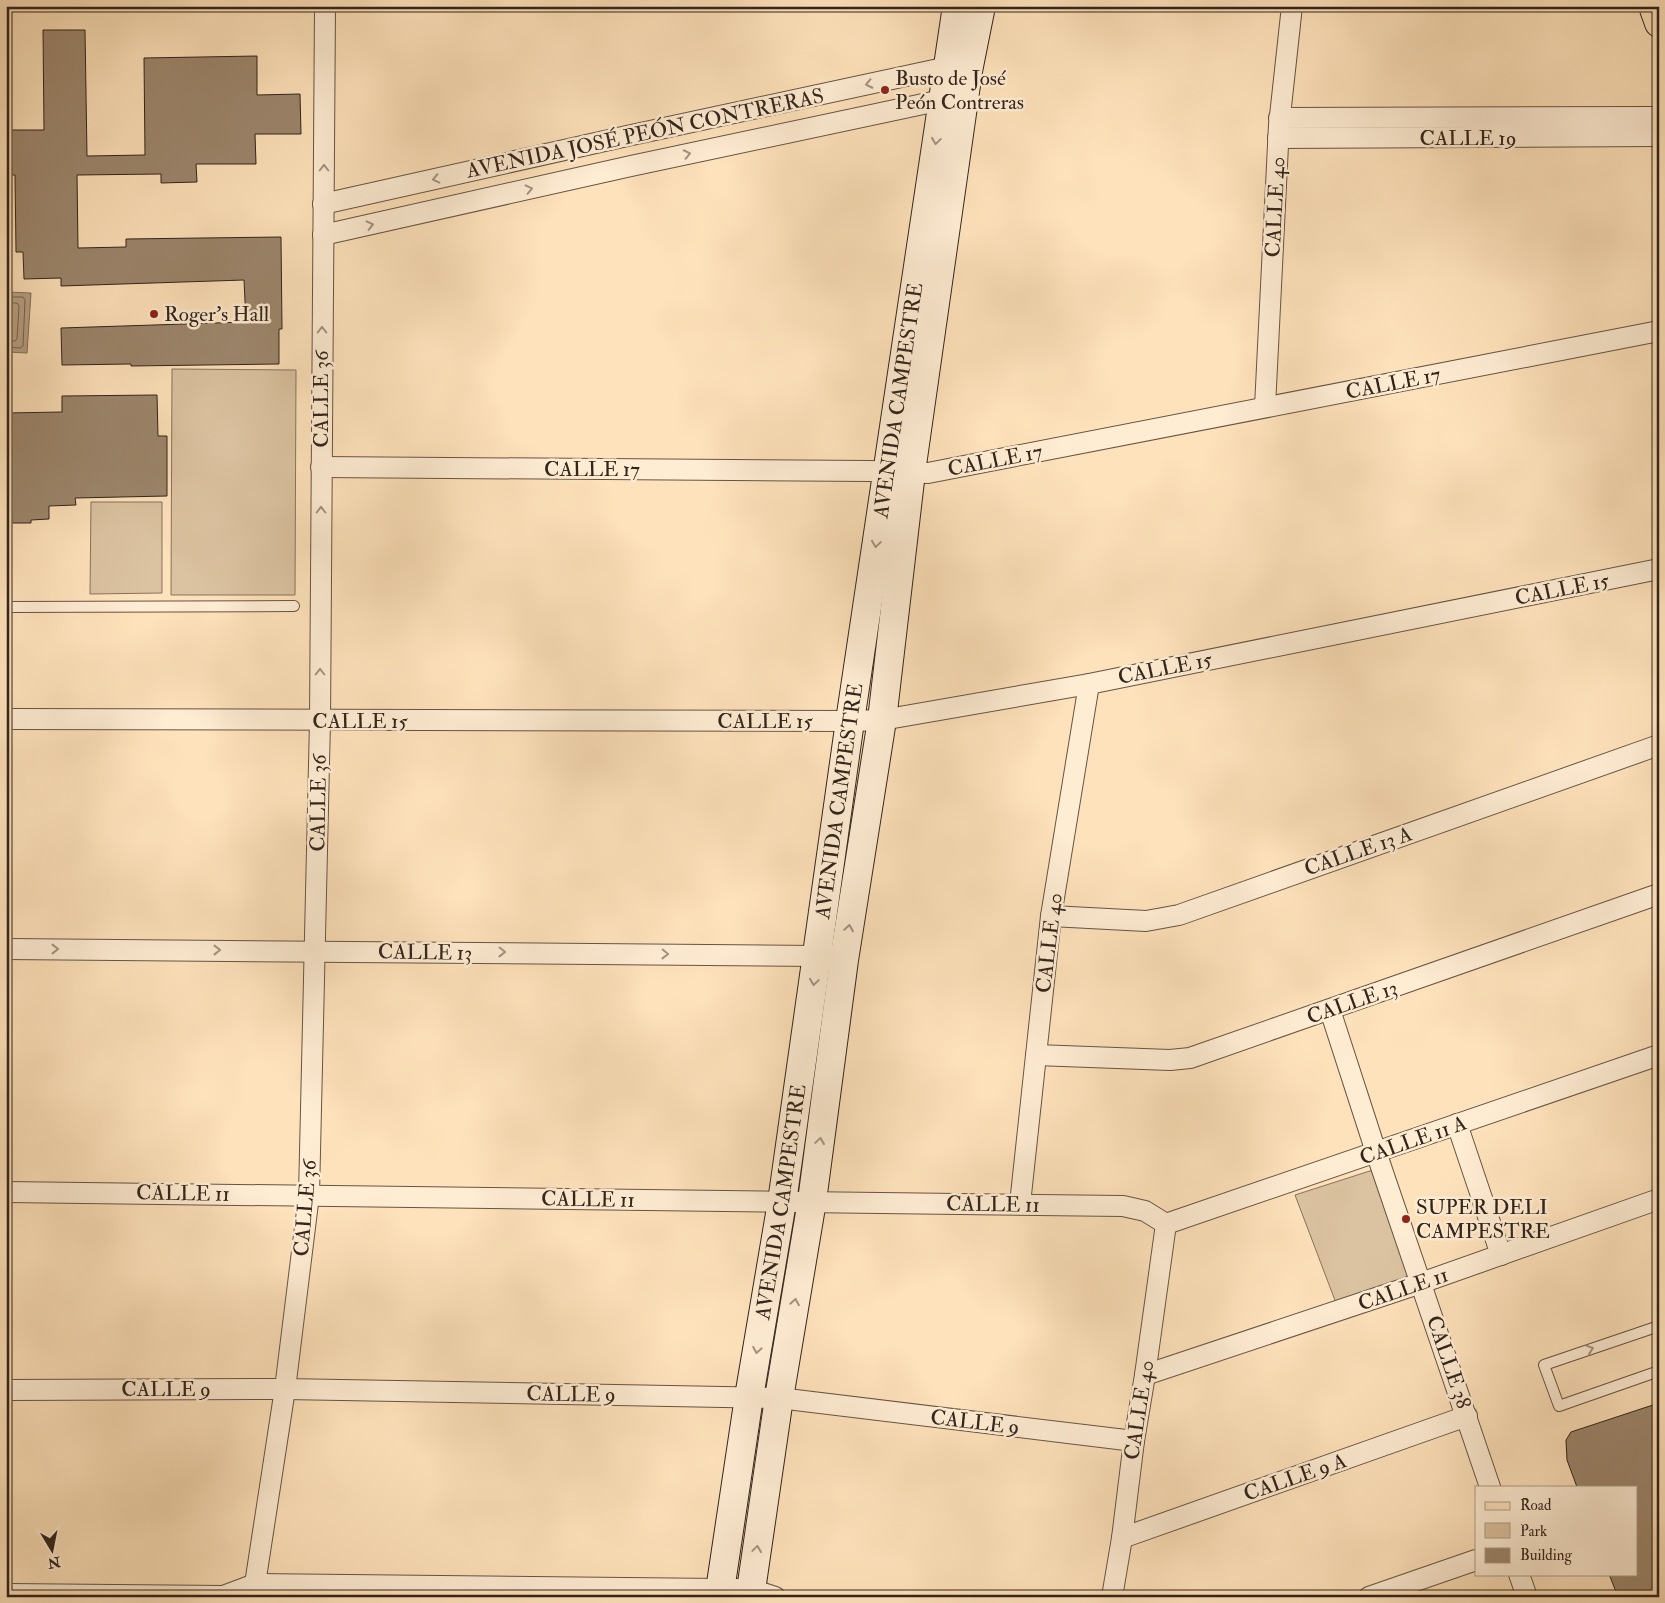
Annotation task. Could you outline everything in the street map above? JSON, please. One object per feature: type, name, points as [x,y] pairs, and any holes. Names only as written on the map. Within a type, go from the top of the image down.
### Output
[{"type":"main road","points":[[1653,6],[1659,23]]},
{"type":"street","name":"CALLE 36","points":[[254,1591],[284,1389],[309,1194],[320,721],[325,6]]},
{"type":"street","name":"AVENIDA CAMPESTRE","points":[[720,1593],[749,1397],[782,1202],[850,721],[899,472],[958,69],[957,6]]},
{"type":"street","name":"AVENIDA CAMPESTRE","points":[[958,69],[981,6]]},
{"type":"street","name":"CALLE 40","points":[[1265,408],[1279,118],[1292,6]]},
{"type":"street","name":"AVENIDA JOSÉ PEÓN CONTRERAS","points":[[323,204],[627,136],[958,69]]},
{"type":"street","name":"AVENIDA JOSÉ PEÓN CONTRERAS","points":[[323,235],[631,166],[953,101]]},
{"type":"street","name":"CALLE 19","points":[[1279,118],[1659,117]]},
{"type":"street","points":[[627,136],[631,166]]},
{"type":"street","name":"CALLE 19","points":[[1278,138],[1659,136]]},
{"type":"street","name":"CALLE 17","points":[[321,467],[928,473],[1659,331]]},
{"type":"street","name":"AVENIDA CAMPESTRE","points":[[758,1594],[779,1398],[812,1201],[844,960],[882,720],[899,472]]},
{"type":"street","name":"CALLE 15","points":[[6,719],[320,721],[882,720],[1089,684],[1659,569]]},
{"type":"street","name":"CALLE 40","points":[[1020,1204],[1051,916],[1089,684]]},
{"type":"street","name":"CALLE 13 A","points":[[1051,916],[1146,921],[1179,915],[1659,745]]},
{"type":"street","name":"CALLE 13","points":[[1036,1055],[1170,1060],[1190,1058],[1659,894]]},
{"type":"street","name":"CALLE 13","points":[[6,949],[314,950],[817,956],[844,960]]},
{"type":"street","name":"CALLE 38","points":[[1330,1010],[1376,1152],[1490,1486]]},
{"type":"street","name":"CALLE 11 A","points":[[1166,1224],[1659,1055]]},
{"type":"street","points":[[1457,1124],[1501,1255]]},
{"type":"street","name":"CALLE 11","points":[[6,1192],[309,1194],[1123,1206],[1145,1211],[1166,1224]]},
{"type":"street","name":"CALLE 11","points":[[1145,1375],[1421,1283],[1659,1199]]},
{"type":"street","name":"CALLE 40","points":[[1112,1597],[1166,1224]]},
{"type":"street","name":"CALLE 9","points":[[6,1390],[284,1389],[779,1398],[1134,1441]]},
{"type":"street","name":"CALLE 9 A","points":[[1122,1538],[1467,1416]]},
{"type":"street","points":[[1369,1597],[1475,1560]]},
{"type":"street","points":[[1520,1576],[1527,1597]]},
{"type":"street","points":[[6,1594],[224,1596],[254,1591],[758,1594]]},
{"type":"lane","points":[[6,606],[294,606]]},
{"type":"lane","points":[[1659,1326],[1544,1365],[1560,1406],[1659,1371]]},
{"type":"green space","points":[[172,369],[296,370],[295,595],[171,595]]},
{"type":"green space","points":[[91,502],[162,502],[162,593],[90,594]]},
{"type":"green space","points":[[1376,1169],[1412,1276],[1336,1303],[1295,1195]]},
{"type":"water","points":[[6,292],[31,293],[27,353],[6,352]]},
{"type":"building","points":[[43,30],[85,30],[87,156],[145,155],[144,58],[257,56],[257,95],[300,94],[301,134],[255,134],[256,164],[196,164],[197,182],[161,183],[161,174],[77,175],[78,248],[126,247],[126,239],[281,237],[282,329],[279,329],[279,364],[62,365],[61,328],[246,322],[244,280],[61,286],[61,278],[24,279],[23,252],[16,252],[15,175],[7,175],[6,130],[44,130]]},
{"type":"building","points":[[157,395],[158,436],[167,436],[167,496],[75,498],[76,505],[49,506],[49,519],[31,520],[31,523],[6,523],[6,413],[62,412],[62,396]]},
{"type":"building","points":[[1659,1403],[1659,1597],[1618,1597],[1610,1576],[1638,1576],[1638,1486],[1577,1486],[1567,1460],[1566,1440],[1571,1432]]},
{"type":"place","name":"Busto de José Peón Contreras","points":[[885,90]]},
{"type":"place","name":"Roger's Hall","points":[[154,314]]},
{"type":"place","name":"SUPER DELI CAMPESTRE","points":[[1406,1219]]}]
